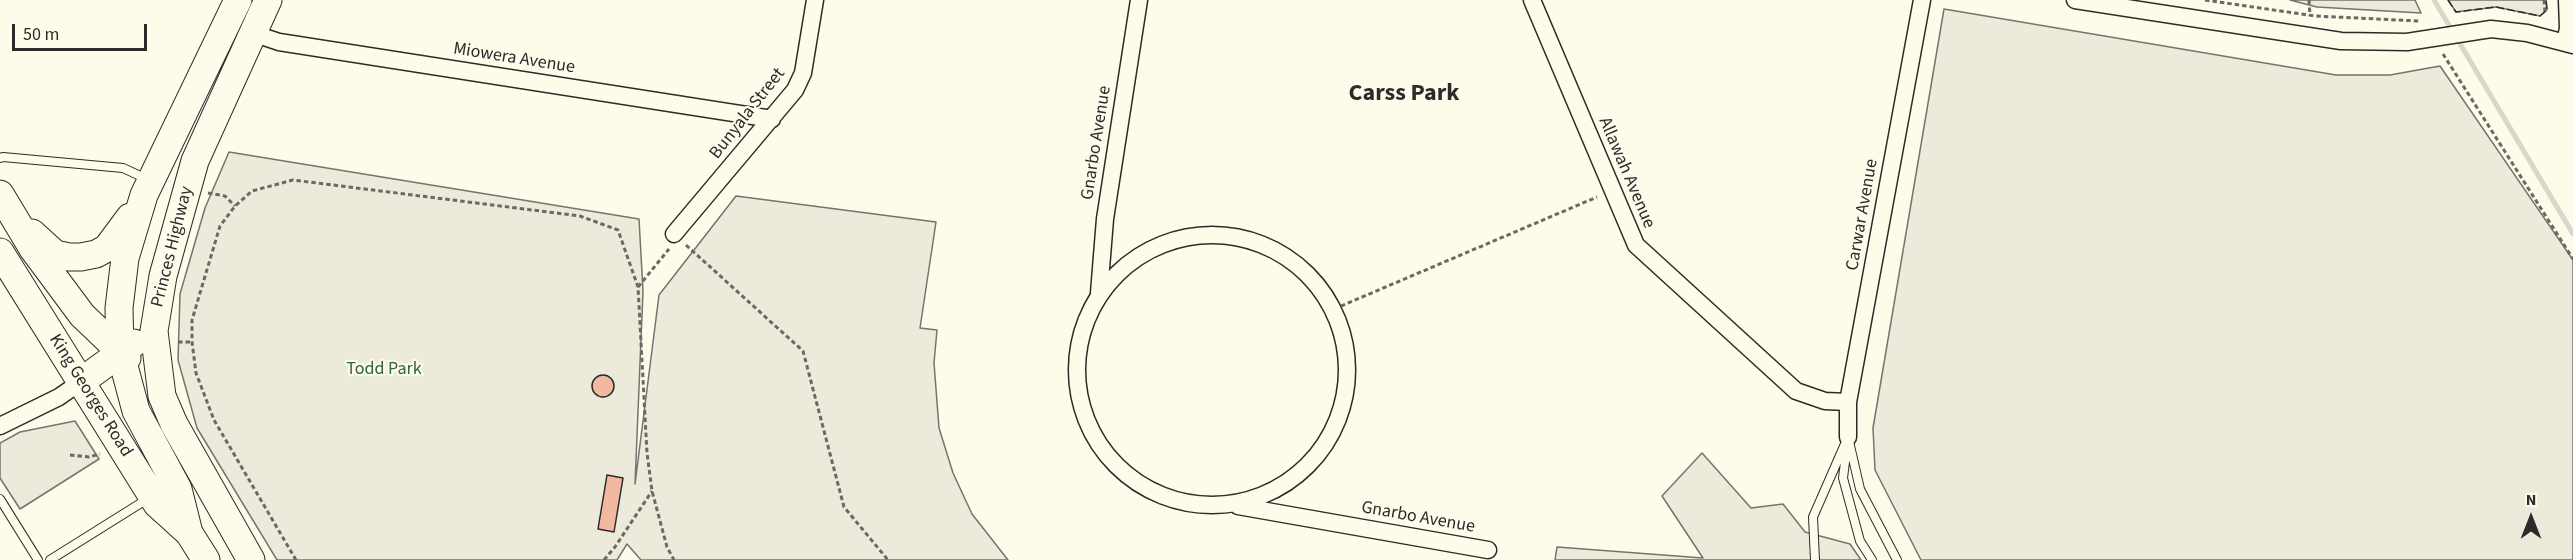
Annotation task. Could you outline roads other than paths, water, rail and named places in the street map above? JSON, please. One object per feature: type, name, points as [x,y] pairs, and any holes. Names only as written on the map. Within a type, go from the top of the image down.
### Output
[{"type":"highway","name":"Princes Highway","points":[[206,560],[189,533],[178,489],[136,411],[120,351],[119,308],[125,258],[148,188],[238,0]]},
{"type":"highway","name":"Princes Highway","points":[[251,560],[174,424],[162,396],[163,276],[195,161],[268,0]]},
{"type":"highway","points":[[16,219],[55,254],[69,257],[96,254],[107,248],[125,226],[148,188]]},
{"type":"highway","name":"King Georges Road","points":[[0,194],[33,249],[82,315],[162,396]]},
{"type":"highway","name":"King Georges Road","points":[[0,252],[157,504],[189,533]]},
{"type":"highway","points":[[82,381],[120,351],[162,337]]},
{"type":"street","name":"Bunyala Street","points":[[676,236],[795,90],[803,73],[815,0]]},
{"type":"street","name":"Gnarbo Avenue","points":[[1099,293],[1105,219],[1139,0]]},
{"type":"street","name":"Allawah Avenue","points":[[1532,0],[1636,245],[1796,391],[1825,401],[1848,402]]},
{"type":"street","name":"Carwar Avenue","points":[[1848,437],[1848,402],[1922,0]]},
{"type":"street","points":[[2075,0],[2330,40],[2386,42],[2491,29],[2527,33],[2569,44],[2567,0]]},
{"type":"street","name":"Miowera Avenue","points":[[252,33],[279,42],[772,119]]},
{"type":"street","name":"Gnarbo Avenue","points":[[1234,506],[1280,490],[1297,477],[1324,447],[1343,401],[1347,351],[1334,309],[1310,274],[1278,252],[1240,237],[1219,234],[1196,236],[1160,244],[1125,265],[1099,293],[1088,309],[1081,330],[1077,356],[1080,398],[1088,424],[1098,442],[1124,472],[1166,496],[1190,502],[1234,506],[1488,550]]},
{"type":"street","points":[[0,426],[59,397],[82,381]]},
{"type":"lane","points":[[0,158],[3,156],[123,168],[148,188]]},
{"type":"lane","points":[[1815,560],[1813,517],[1848,437]]},
{"type":"lane","name":"Carwar Avenue","points":[[1848,437],[1843,478],[1860,541],[1872,560]]},
{"type":"lane","name":"Carwar Avenue","points":[[1848,437],[1860,489],[1897,560]]},
{"type":"lane","points":[[50,560],[152,496]]},
{"type":"lane","points":[[0,500],[38,560]]},
{"type":"waterway","points":[[2434,0],[2573,234]]},
{"type":"district","name":"Carss Park","points":[[1404,95]]},
{"type":"park label","name":"Todd Park","points":[[384,370]]}]
